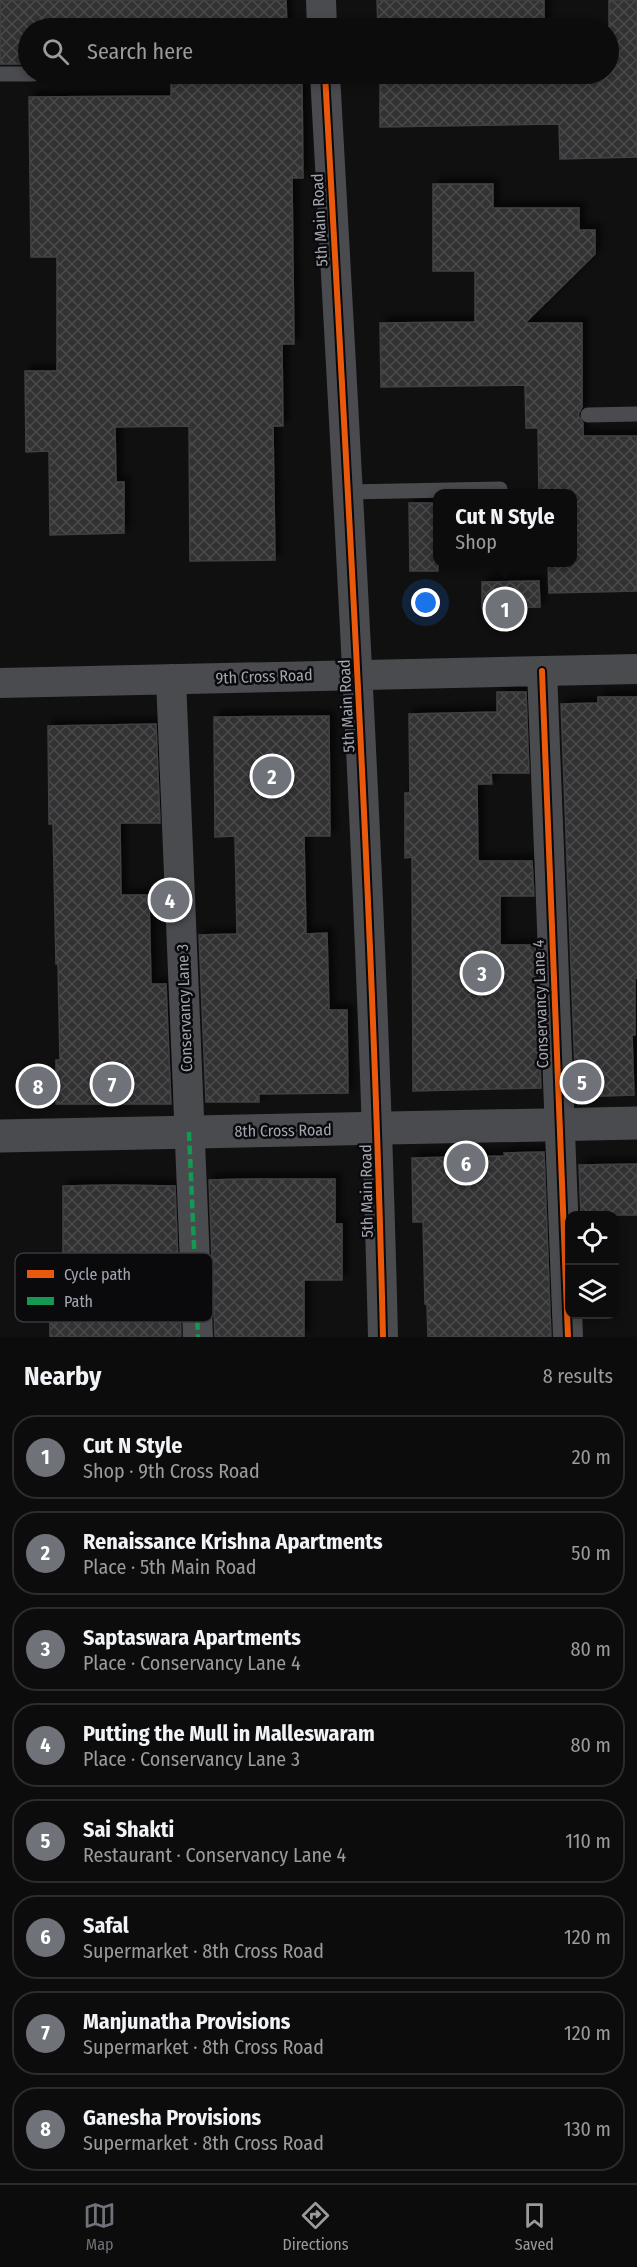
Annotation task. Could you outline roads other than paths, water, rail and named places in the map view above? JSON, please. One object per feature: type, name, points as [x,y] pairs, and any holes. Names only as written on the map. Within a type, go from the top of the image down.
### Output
[{"type":"street","points":[[321,0],[322,18]]},
{"type":"street","name":"5th Main Road","points":[[326,84],[358,674],[378,1128],[383,1337]]},
{"type":"street","name":"9th Cross Road","points":[[0,683],[637,669]]},
{"type":"street","name":"Conservancy Lane 4","points":[[542,671],[568,1337]]},
{"type":"street","name":"Conservancy Lane 3","points":[[171,679],[194,1253]]},
{"type":"street","name":"8th Cross Road","points":[[0,1136],[637,1123]]},
{"type":"street","name":"Conservancy Lane 3","points":[[197,1322],[198,1337]]},
{"type":"lane","points":[[0,74],[18,74]]},
{"type":"lane","points":[[588,415],[637,414]]},
{"type":"lane","points":[[348,492],[433,490]]},
{"type":"place","name":"Cut N Style","points":[[505,609]]},
{"type":"place","name":"Renaissance Krishna Apartments","points":[[272,776]]},
{"type":"place","name":"Putting the Mull in Malleswaram","points":[[170,900]]},
{"type":"place","name":"Saptaswara Apartments","points":[[482,973]]},
{"type":"place","name":"Sai Shakti","points":[[582,1082]]},
{"type":"place","name":"Manjunatha Provisions","points":[[112,1084]]},
{"type":"place","name":"Ganesha Provisions","points":[[38,1086]]},
{"type":"place","name":"Safal","points":[[466,1163]]}]
